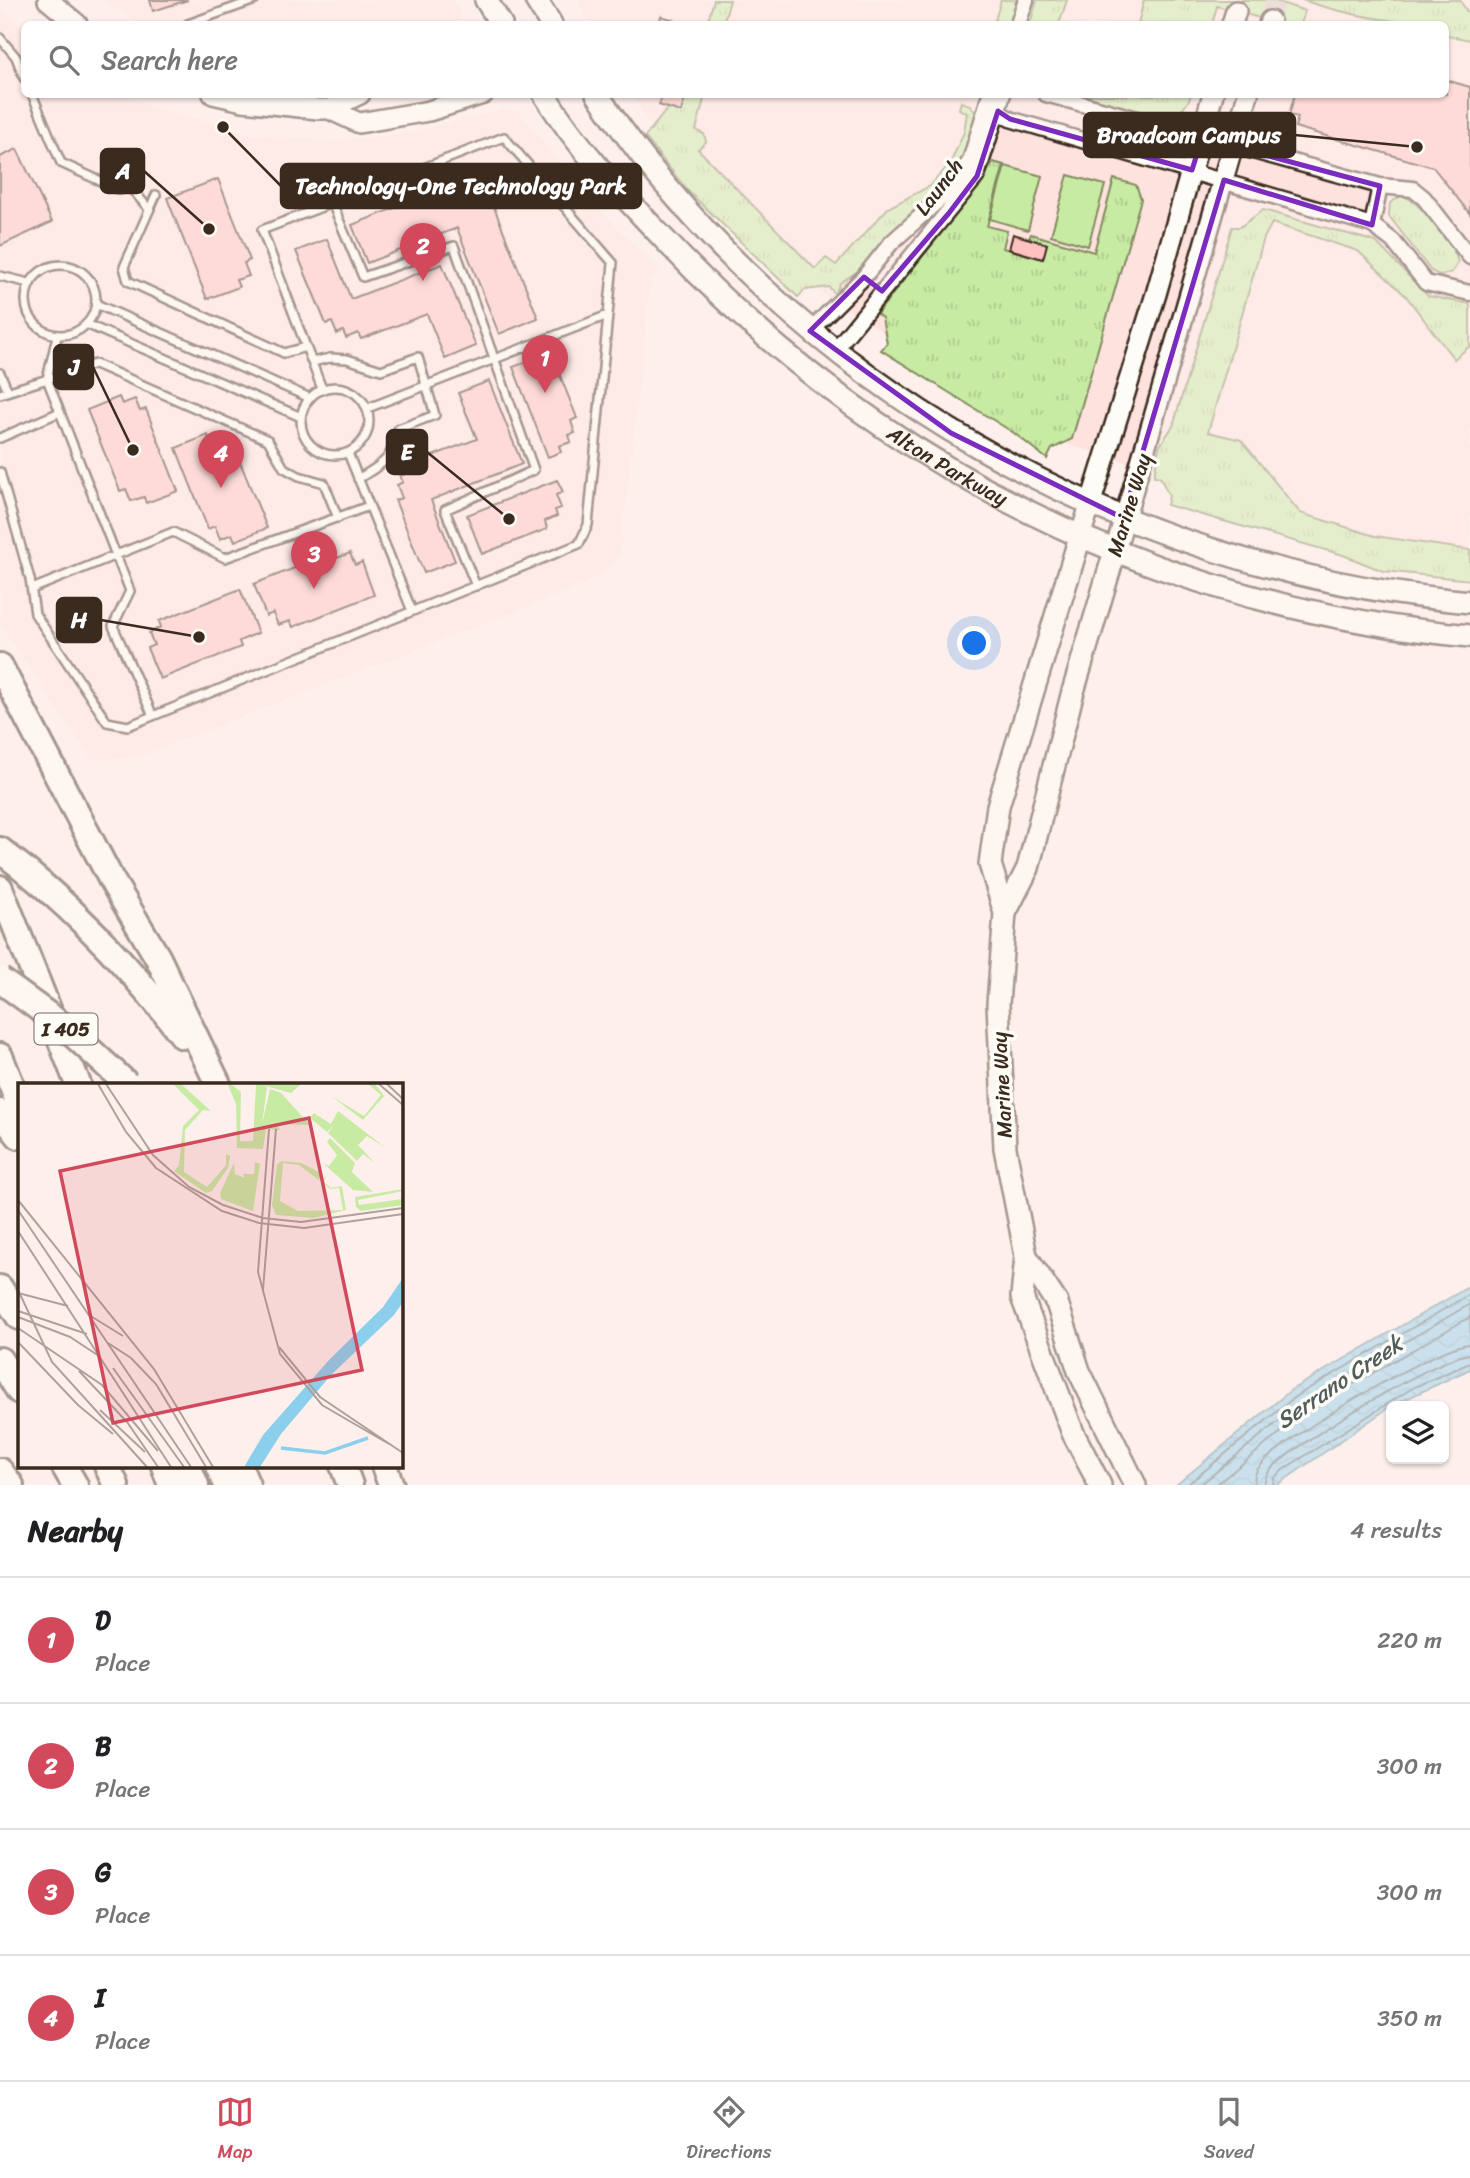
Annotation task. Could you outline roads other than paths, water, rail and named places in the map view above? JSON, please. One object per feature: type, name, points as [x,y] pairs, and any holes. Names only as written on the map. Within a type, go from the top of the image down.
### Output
[{"type":"highway","points":[[0,666],[112,881],[158,958],[215,1079]]},
{"type":"highway","points":[[0,850],[78,916],[160,1005],[215,1079]]},
{"type":"highway","points":[[0,888],[78,1083]]},
{"type":"highway","name":"I 405","points":[[0,980],[66,1028],[126,1083]]},
{"type":"highway","points":[[60,1083],[57,1076],[61,1042]]},
{"type":"highway","points":[[0,1056],[18,1101]]},
{"type":"highway","points":[[0,1087],[18,1110]]},
{"type":"highway","points":[[0,1112],[18,1135]]},
{"type":"highway","points":[[0,1289],[18,1316]]},
{"type":"highway","points":[[0,1360],[18,1389]]},
{"type":"highway","points":[[65,1468],[75,1485]]},
{"type":"highway","points":[[108,1468],[116,1485]]},
{"type":"highway","points":[[165,1468],[171,1485]]},
{"type":"highway","points":[[189,1468],[196,1485]]},
{"type":"highway","points":[[206,1468],[213,1485]]},
{"type":"highway","points":[[219,1468],[226,1485]]},
{"type":"highway","points":[[240,1468],[247,1485]]},
{"type":"highway","points":[[344,1468],[349,1485]]},
{"type":"highway","points":[[385,1468],[391,1485]]},
{"type":"highway","points":[[0,1471],[11,1485]]},
{"type":"main road","points":[[48,0],[73,21]]},
{"type":"main road","points":[[486,0],[499,21]]},
{"type":"main road","points":[[536,0],[549,21]]},
{"type":"main road","points":[[234,98],[282,107],[329,109],[359,123],[417,114],[470,98]]},
{"type":"main road","points":[[329,109],[352,98]]},
{"type":"main road","name":"Alton Parkway","points":[[547,98],[634,207],[705,281],[782,353],[841,400],[918,452],[1010,504],[1080,537],[1177,574],[1282,605],[1398,629],[1470,636]]},
{"type":"main road","name":"Alton Parkway","points":[[600,98],[633,147],[683,208],[747,275],[834,351],[951,433],[1091,506],[1205,548],[1292,573],[1395,594],[1470,602]]},
{"type":"main road","name":"Marine Way","points":[[1100,1485],[1073,1433],[1022,1297],[1026,1256],[1005,1148],[1000,1075],[998,1004],[1005,913],[990,863],[998,806],[1091,506],[1212,98]]},
{"type":"main road","name":"Marine Way","points":[[1005,913],[1028,868],[1072,695],[1247,98]]},
{"type":"main road","name":"Marine Way","points":[[1026,1256],[1057,1303],[1079,1371],[1135,1485]]},
{"type":"street","points":[[1019,21],[1026,0]]},
{"type":"street","points":[[1060,98],[1380,186],[1413,189],[1424,198],[1470,257]]},
{"type":"street","points":[[992,104],[1010,119],[1192,170],[1372,225],[1393,241],[1426,283],[1470,293]]},
{"type":"street","name":"Launch","points":[[810,331],[864,276],[891,243],[952,188],[970,160],[992,104]]},
{"type":"street","name":"Launch","points":[[834,351],[977,176],[992,104]]},
{"type":"street","points":[[1372,225],[1380,186]]},
{"type":"street","points":[[864,276],[882,291]]},
{"type":"lane","points":[[196,21],[255,0]]},
{"type":"lane","points":[[0,38],[16,57],[21,70]]},
{"type":"lane","points":[[34,98],[61,163],[120,190]]},
{"type":"lane","points":[[0,472],[32,589],[35,614],[107,722],[128,726],[579,544],[588,525],[613,263],[504,137],[262,230],[321,389]]},
{"type":"lane","points":[[124,180],[149,209]]},
{"type":"lane","points":[[156,195],[124,267],[128,281],[284,352],[306,347]]},
{"type":"lane","points":[[332,204],[363,277],[454,246],[534,470],[445,510],[476,586]]},
{"type":"lane","points":[[66,263],[84,271],[95,290],[96,304],[86,324],[71,334],[57,336],[44,332],[33,323],[26,310],[25,296],[29,283],[38,273],[66,263]]},
{"type":"lane","points":[[0,276],[29,283]]},
{"type":"lane","points":[[96,304],[310,398]]},
{"type":"lane","points":[[368,408],[608,315]]},
{"type":"lane","points":[[86,324],[302,417]]},
{"type":"lane","points":[[57,336],[47,379],[130,591],[113,626],[153,716]]},
{"type":"lane","points":[[312,362],[330,358],[347,359],[381,370],[418,357],[429,385],[435,415],[398,429],[393,451],[387,462],[358,479]]},
{"type":"lane","points":[[0,373],[4,392],[95,364],[268,440],[285,468],[299,476],[324,483],[338,518]]},
{"type":"lane","points":[[321,389],[348,390],[368,408],[366,435],[359,446],[348,453],[335,456],[322,453],[311,446],[303,435],[302,417],[310,398],[321,389]]},
{"type":"lane","points":[[0,438],[60,412]]},
{"type":"lane","points":[[348,453],[412,611]]},
{"type":"lane","points":[[32,589],[173,532],[225,558],[369,506]]},
{"type":"water","name":"Serrano Creek","points":[[1470,1286],[1470,1369],[1402,1401],[1386,1401],[1386,1409],[1277,1485],[1176,1485],[1291,1390]]},
{"type":"tunnel","points":[[1270,21],[1275,0]]},
{"type":"place","name":"Technology-One Technology Park","points":[[223,127]]},
{"type":"place","name":"Broadcom Campus","points":[[1417,147]]},
{"type":"place","name":"A","points":[[209,229]]},
{"type":"place","name":"B","points":[[423,281]]},
{"type":"place","name":"D","points":[[545,393]]},
{"type":"place","name":"J","points":[[133,450]]},
{"type":"place","name":"I","points":[[221,488]]},
{"type":"place","name":"E","points":[[509,519]]},
{"type":"place","name":"G","points":[[314,589]]},
{"type":"place","name":"H","points":[[199,637]]}]
